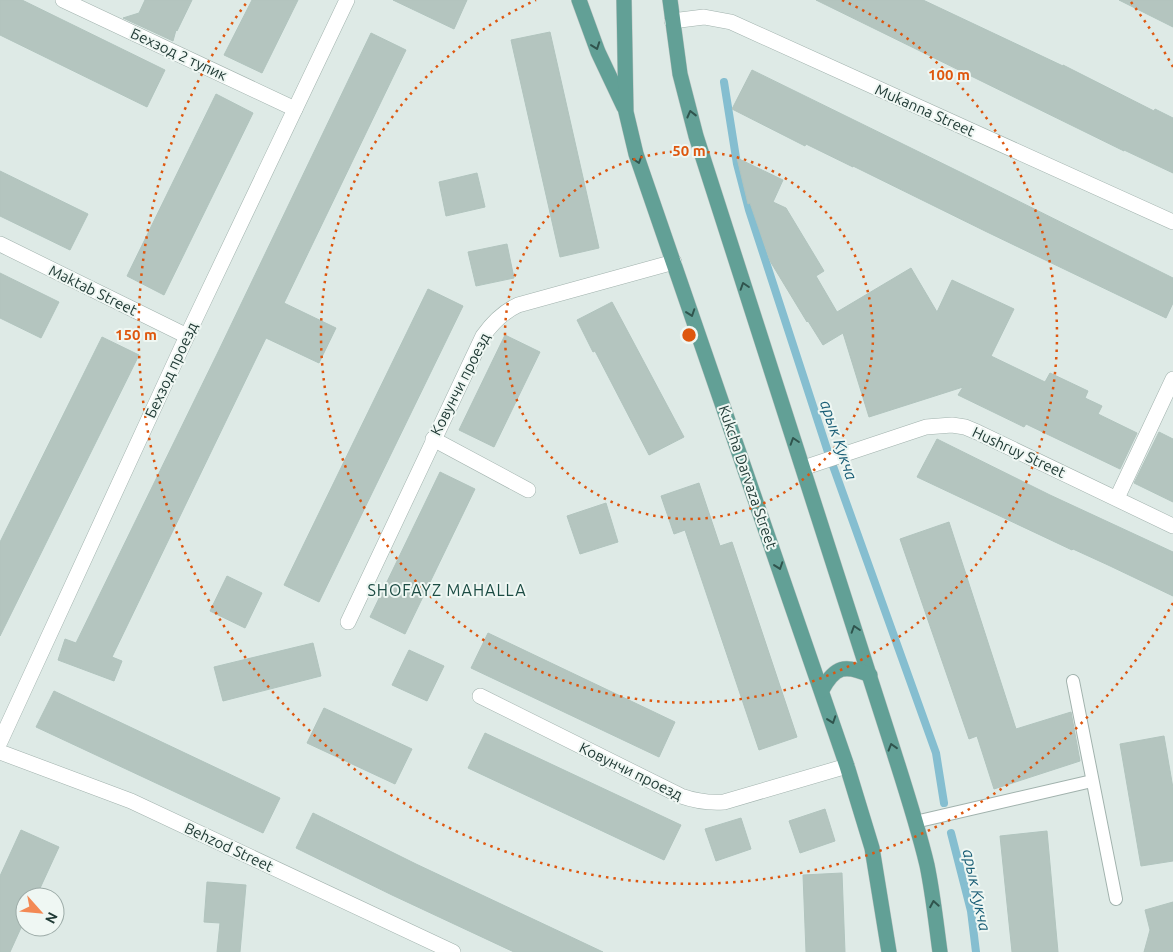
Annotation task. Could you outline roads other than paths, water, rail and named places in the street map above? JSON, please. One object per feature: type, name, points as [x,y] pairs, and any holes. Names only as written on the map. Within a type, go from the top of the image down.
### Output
[{"type":"main road","points":[[579,0],[598,52],[626,112]]},
{"type":"main road","name":"Kukcha Darvaza Street","points":[[624,0],[626,112],[636,154],[847,766],[872,848],[889,952]]},
{"type":"main road","points":[[670,0],[680,74],[696,136],[870,675],[915,822],[926,864],[940,952]]},
{"type":"main road","points":[[822,690],[830,676],[842,668],[856,669],[870,675]]},
{"type":"street","name":"Бехзод 2 тупик","points":[[63,0],[295,109]]},
{"type":"street","name":"Бехзод проезд","points":[[0,742],[187,336],[347,0]]},
{"type":"street","name":"Mukanna Street","points":[[672,21],[704,17],[730,22],[1173,222]]},
{"type":"street","name":"Maktab Street","points":[[0,244],[187,336]]},
{"type":"street","name":"Ковунчи проезд","points":[[348,622],[483,336],[494,322],[508,310],[518,305],[674,262]]},
{"type":"street","points":[[1117,498],[1173,379]]},
{"type":"street","name":"Hushruy Street","points":[[803,468],[926,427],[952,425],[965,427],[1173,526]]},
{"type":"street","points":[[433,439],[528,490]]},
{"type":"street","name":"Ковунчи проезд","points":[[480,696],[692,800],[714,803],[724,802],[847,766]]},
{"type":"street","name":"Behzod Street","points":[[0,752],[131,801],[453,952]]},
{"type":"lane","points":[[1072,681],[1116,899]]},
{"type":"lane","points":[[915,822],[1092,781]]},
{"type":"waterway","name":"арык Кукча","points":[[724,82],[737,164],[749,210],[828,452],[936,753],[944,803]]},
{"type":"waterway","name":"арык Кукча","points":[[951,833],[971,911],[976,952]]},
{"type":"district","name":"SHOFAYZ MAHALLA","points":[[447,590]]}]
